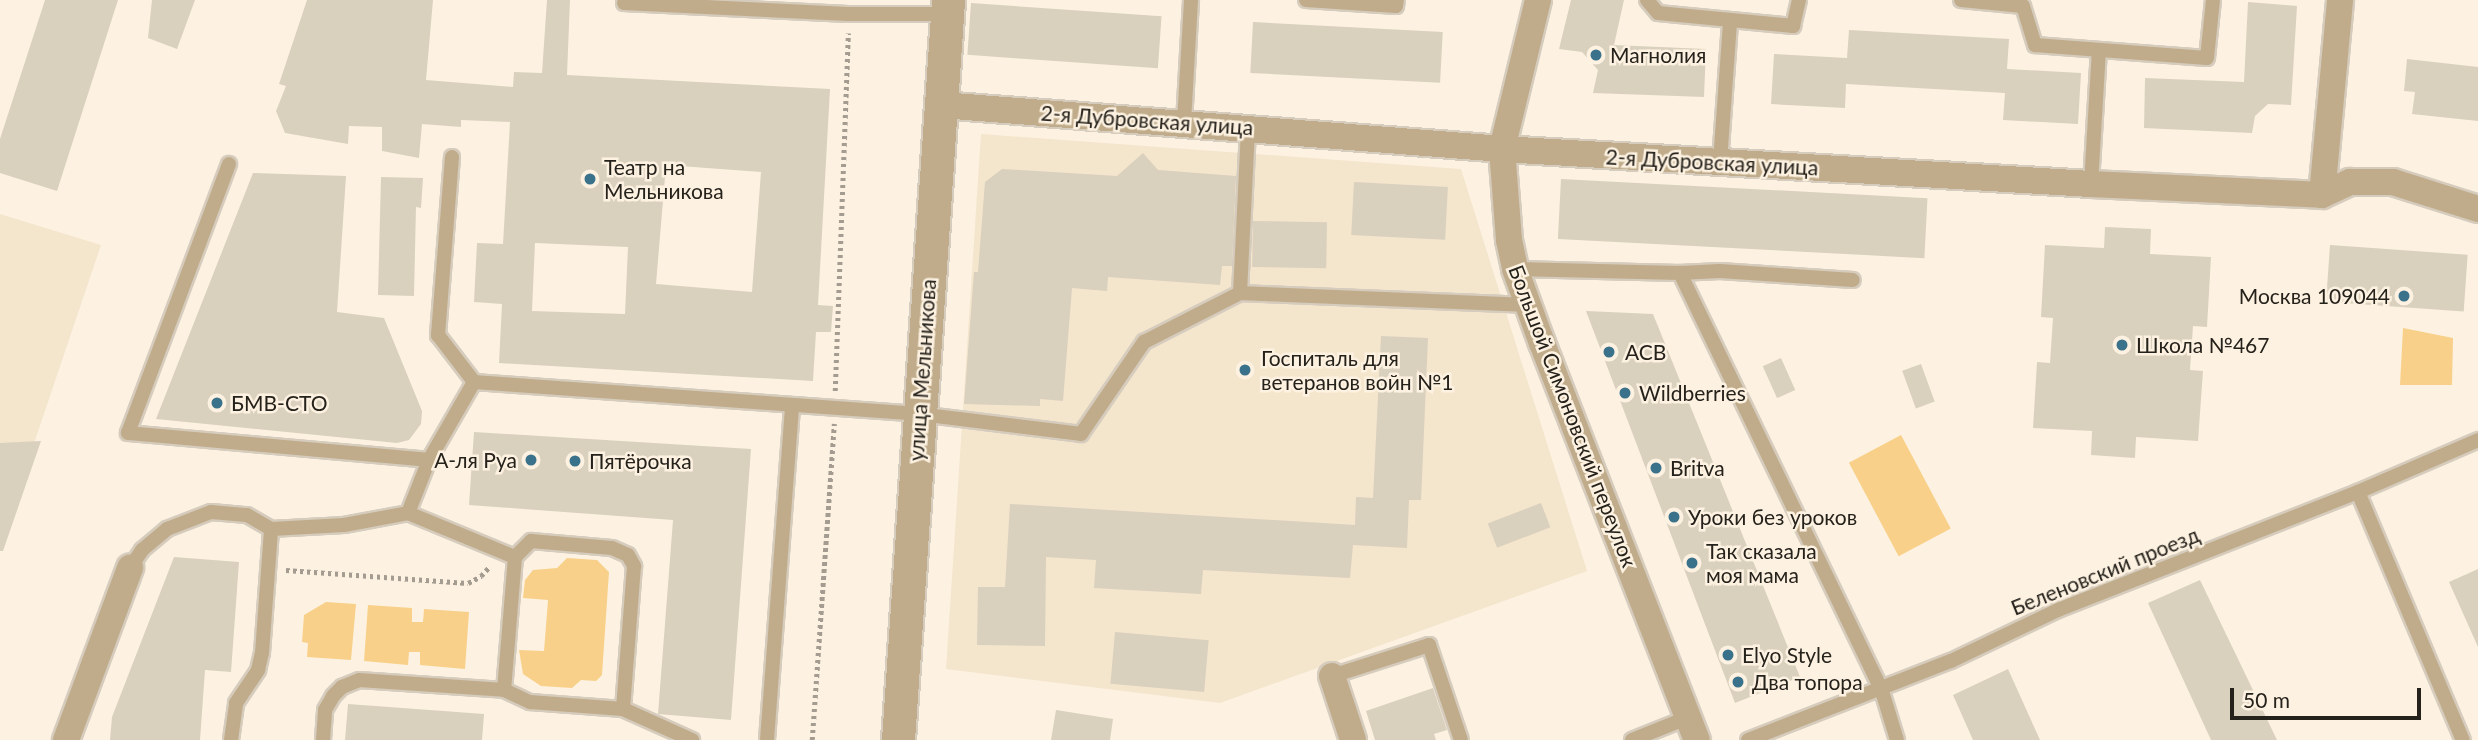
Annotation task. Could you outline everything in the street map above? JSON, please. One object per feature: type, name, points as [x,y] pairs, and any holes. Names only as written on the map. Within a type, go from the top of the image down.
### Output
[{"type":"street","name":"Большой Симоновский переулок","points":[[1538,0],[1502,149],[1508,228],[1516,268],[1693,729]]},
{"type":"street","points":[[2322,195],[2340,0]]},
{"type":"street","name":"улица Мельникова","points":[[898,740],[947,7]]},
{"type":"street","name":"2-я Дубровская улица","points":[[941,105],[1502,149],[2091,184],[2322,195],[2350,182],[2393,182],[2478,209]]},
{"type":"street","points":[[66,740],[130,568]]},
{"type":"street","points":[[1332,676],[1353,740]]},
{"type":"lane","points":[[1184,122],[1191,0]]},
{"type":"lane","points":[[1306,0],[1395,6],[1397,0]]},
{"type":"lane","points":[[1647,0],[1658,13],[1793,26],[1799,0]]},
{"type":"lane","points":[[1961,0],[2023,6],[2035,45],[2207,58],[2213,0]]},
{"type":"lane","points":[[624,3],[803,6],[848,14],[947,7]]},
{"type":"lane","points":[[1720,162],[1730,21]]},
{"type":"lane","points":[[2091,184],[2099,50]]},
{"type":"lane","points":[[1240,293],[1248,128]]},
{"type":"lane","points":[[452,157],[438,335],[474,382],[919,414],[1081,434],[1144,342],[1240,293],[1528,305]]},
{"type":"lane","points":[[229,164],[128,433],[429,460]]},
{"type":"lane","points":[[1516,268],[1680,273],[1720,271],[1853,280]]},
{"type":"lane","points":[[1680,273],[1881,688],[1897,740]]},
{"type":"lane","points":[[408,513],[429,460],[474,382]]},
{"type":"lane","points":[[767,740],[792,405]]},
{"type":"lane","name":"Беленовский проезд","points":[[1748,740],[1951,661],[2058,610],[2358,492],[2478,440]]},
{"type":"lane","points":[[2358,492],[2463,740]]},
{"type":"lane","points":[[130,568],[142,550],[167,529],[200,515],[247,515],[271,529],[344,525],[408,513],[509,554]]},
{"type":"lane","points":[[231,740],[236,703],[260,662],[271,529]]},
{"type":"lane","points":[[509,554],[531,541],[612,548],[624,552],[631,559],[634,566],[623,709]]},
{"type":"lane","points":[[505,690],[509,554]]},
{"type":"lane","points":[[1332,676],[1429,645],[1461,740]]},
{"type":"lane","points":[[323,740],[325,710],[333,696],[350,683],[369,680],[505,690],[530,702],[623,709],[692,740]]},
{"type":"lane","points":[[1632,740],[1693,729]]},
{"type":"path","points":[[812,740],[835,408],[848,14]]},
{"type":"path","points":[[268,568],[468,583],[509,554]]},
{"type":"shaded area","name":"Госпиталь для ветеранов войн №1","points":[[981,134],[1461,169],[1587,571],[1220,703],[946,669]]},
{"type":"shaded area","points":[[0,214],[101,245],[0,544]]},
{"type":"shaded area","points":[[2403,328],[2453,338],[2452,385],[2400,385]]},
{"type":"shaded area","points":[[1901,435],[1951,529],[1899,556],[1849,463]]},
{"type":"shaded area","points":[[567,558],[597,560],[609,572],[602,675],[596,681],[581,680],[572,688],[541,686],[523,674],[519,650],[544,651],[548,600],[523,598],[525,580],[533,570],[557,568]]},
{"type":"shaded area","points":[[326,602],[356,604],[351,660],[307,657],[308,643],[302,642],[304,615]]},
{"type":"shaded area","points":[[368,605],[412,608],[412,622],[423,622],[424,609],[469,612],[465,669],[420,665],[420,652],[409,652],[408,665],[364,661]]},
{"type":"building","points":[[45,0],[118,0],[57,191],[0,173],[0,139]]},
{"type":"building","points":[[152,0],[195,0],[177,49],[148,38]]},
{"type":"building","points":[[307,0],[433,0],[426,80],[513,87],[514,72],[542,73],[547,0],[570,0],[567,75],[830,89],[818,305],[833,306],[831,332],[816,332],[813,381],[499,363],[502,304],[474,302],[477,243],[503,244],[510,122],[461,120],[461,127],[422,124],[419,158],[382,151],[382,127],[349,126],[348,144],[285,133],[276,111],[286,86],[279,84]],"holes":[[[666,165],[761,172],[752,292],[656,284]],[[535,243],[628,247],[625,314],[532,311]]]},
{"type":"building","points":[[1571,0],[1624,0],[1614,45],[1706,49],[1704,97],[1593,93],[1598,70],[1582,52],[1559,49]]},
{"type":"building","points":[[2248,2],[2297,6],[2291,105],[2268,104],[2255,116],[2252,133],[2144,128],[2145,78],[2244,82]]},
{"type":"building","points":[[971,3],[1162,16],[1158,68],[967,55]]},
{"type":"building","points":[[1253,22],[1443,32],[1440,83],[1250,73]]},
{"type":"building","points":[[1849,30],[2009,39],[2007,69],[2081,73],[2078,124],[2003,120],[2005,93],[1846,84],[1845,108],[1771,104],[1774,54],[1847,58]]},
{"type":"building","points":[[2407,59],[2478,67],[2478,121],[2412,114],[2415,92],[2404,91]]},
{"type":"building","points":[[1143,153],[1158,170],[1236,176],[1232,266],[1222,266],[1220,285],[1108,277],[1107,291],[1072,288],[1063,401],[1040,399],[1040,406],[964,404],[974,272],[978,272],[985,182],[1002,169],[1117,176]]},
{"type":"building","points":[[253,173],[346,176],[337,312],[384,318],[422,411],[421,424],[409,440],[397,443],[156,419]]},
{"type":"building","points":[[381,177],[423,178],[421,208],[416,207],[414,296],[378,295]]},
{"type":"building","points":[[1561,179],[1927,198],[1924,258],[1558,239]]},
{"type":"building","points":[[1354,182],[1448,187],[1445,240],[1351,235]]},
{"type":"building","points":[[1253,221],[1327,222],[1326,268],[1252,267]]},
{"type":"building","name":"Школа №467","points":[[2105,227],[2151,229],[2150,254],[2211,257],[2207,327],[2193,326],[2190,370],[2203,371],[2198,441],[2136,437],[2135,458],[2091,455],[2092,431],[2033,428],[2037,362],[2050,363],[2053,318],[2041,317],[2045,245],[2104,248]]},
{"type":"building","points":[[2330,245],[2468,255],[2464,311],[2326,302]]},
{"type":"building","points":[[1586,311],[1653,314],[1800,677],[1735,703]]},
{"type":"building","points":[[1381,336],[1428,338],[1421,500],[1409,500],[1407,548],[1353,545],[1350,578],[1203,570],[1201,594],[1094,588],[1096,560],[1046,557],[1045,646],[977,645],[978,587],[1005,587],[1010,504],[1355,525],[1356,497],[1373,498]]},
{"type":"building","points":[[1781,358],[1795,390],[1777,398],[1763,366]]},
{"type":"building","points":[[1921,364],[1935,402],[1916,408],[1902,371]]},
{"type":"building","points":[[474,432],[751,449],[731,720],[658,714],[673,520],[469,505]]},
{"type":"building","points":[[41,441],[3,551],[0,551],[0,443]]},
{"type":"building","points":[[1541,503],[1550,527],[1497,548],[1488,523]]},
{"type":"building","points":[[174,557],[239,562],[231,672],[205,670],[200,740],[110,740],[112,717]]},
{"type":"building","points":[[2478,569],[2478,647],[2449,582]]},
{"type":"building","points":[[2200,580],[2277,740],[2211,740],[2148,603]]},
{"type":"building","points":[[1115,632],[1209,640],[1204,692],[1110,684]]},
{"type":"building","points":[[2008,669],[2040,740],[1973,740],[1953,695]]},
{"type":"building","points":[[1433,688],[1447,730],[1434,734],[1436,740],[1375,740],[1366,711]]},
{"type":"building","points":[[348,704],[484,714],[482,740],[345,740]]},
{"type":"building","points":[[1056,710],[1113,719],[1110,740],[1051,740]]},
{"type":"place","name":"Магнолия","points":[[1596,55]]},
{"type":"place","name":"Театр на Мельникова","points":[[590,179]]},
{"type":"place","name":"Москва 109044","points":[[2404,296]]},
{"type":"place","name":"Школа №467","points":[[2122,345]]},
{"type":"place","name":"АСВ","points":[[1609,352]]},
{"type":"place","name":"Госпиталь для ветеранов войн №1","points":[[1245,370]]},
{"type":"place","name":"Wildberries","points":[[1625,393]]},
{"type":"place","name":"БМВ-СТО","points":[[217,403]]},
{"type":"place","name":"А-ля Руа","points":[[531,460]]},
{"type":"place","name":"Пятёрочка","points":[[575,461]]},
{"type":"place","name":"Britva","points":[[1656,468]]},
{"type":"place","name":"Уроки без уроков","points":[[1674,517]]},
{"type":"place","name":"Так сказала моя мама","points":[[1692,563]]},
{"type":"place","name":"Elyo Style","points":[[1728,655]]},
{"type":"place","name":"Два топора","points":[[1738,682]]}]
